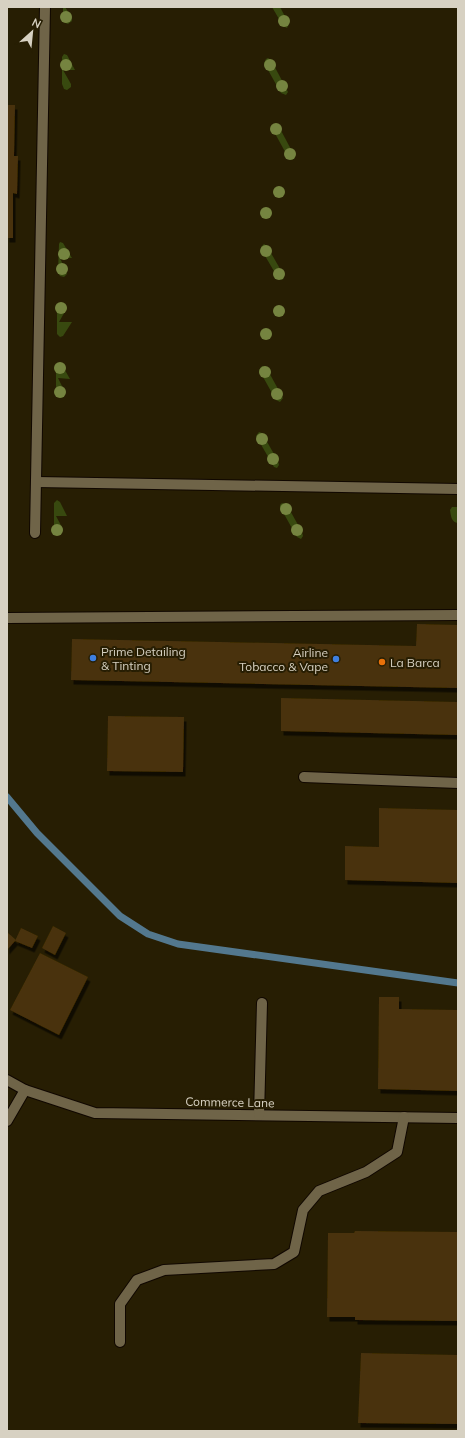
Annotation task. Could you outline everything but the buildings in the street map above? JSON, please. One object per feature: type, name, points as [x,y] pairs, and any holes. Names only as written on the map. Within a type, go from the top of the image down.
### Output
[{"type":"street","points":[[35,533],[45,7]]},
{"type":"street","points":[[37,482],[458,489]]},
{"type":"street","points":[[7,618],[458,615]]},
{"type":"street","points":[[304,777],[458,783]]},
{"type":"street","points":[[259,1115],[262,1003]]},
{"type":"street","name":"Commerce Lane","points":[[7,1080],[25,1090],[96,1113],[458,1118]]},
{"type":"street","points":[[7,1121],[25,1090]]},
{"type":"street","points":[[120,1342],[120,1304],[137,1280],[164,1270],[274,1264],[294,1252],[303,1210],[320,1190],[366,1172],[397,1152],[404,1117]]},
{"type":"green space","points":[[63,7],[65,7],[72,18],[72,21],[68,24],[63,22]]},
{"type":"green space","points":[[272,7],[280,7],[289,24],[287,28],[283,26]]},
{"type":"green space","points":[[64,54],[67,55],[75,70],[63,70],[71,84],[71,87],[67,90],[64,89],[62,84],[62,57]]},
{"type":"green space","points":[[268,58],[271,60],[288,92],[286,95],[281,93],[264,63]]},
{"type":"green space","points":[[274,124],[278,125],[293,153],[295,158],[292,160],[289,159],[272,128]]},
{"type":"green space","points":[[60,242],[63,243],[72,258],[60,258],[67,274],[64,277],[60,276],[58,272]]},
{"type":"green space","points":[[264,244],[267,246],[283,274],[284,278],[282,280],[278,278],[261,249]]},
{"type":"green space","points":[[61,303],[65,304],[67,308],[59,322],[72,322],[63,336],[60,337],[57,334],[57,308]]},
{"type":"green space","points":[[58,363],[62,365],[70,379],[58,378],[65,392],[64,397],[60,398],[56,392],[56,366]]},
{"type":"green space","points":[[262,366],[266,367],[283,398],[280,402],[276,400],[259,370]]},
{"type":"green space","points":[[259,432],[262,433],[278,461],[279,465],[277,468],[274,467],[256,436]]},
{"type":"green space","points":[[57,500],[60,502],[67,516],[56,516],[63,529],[61,534],[57,535],[54,530],[54,503]]},
{"type":"green space","points":[[282,503],[287,505],[302,532],[303,536],[301,539],[297,537],[280,507]]},
{"type":"green space","points":[[452,507],[458,507],[458,523],[452,518],[450,510]]},
{"type":"waterway","points":[[7,797],[37,833],[120,916],[148,934],[178,944],[458,983]]},
{"type":"place","name":"Prime Detailing & Tinting","points":[[93,658]]},
{"type":"place","name":"Airline Tobacco & Vape","points":[[336,659]]},
{"type":"place","name":"La Barca","points":[[382,662]]}]
